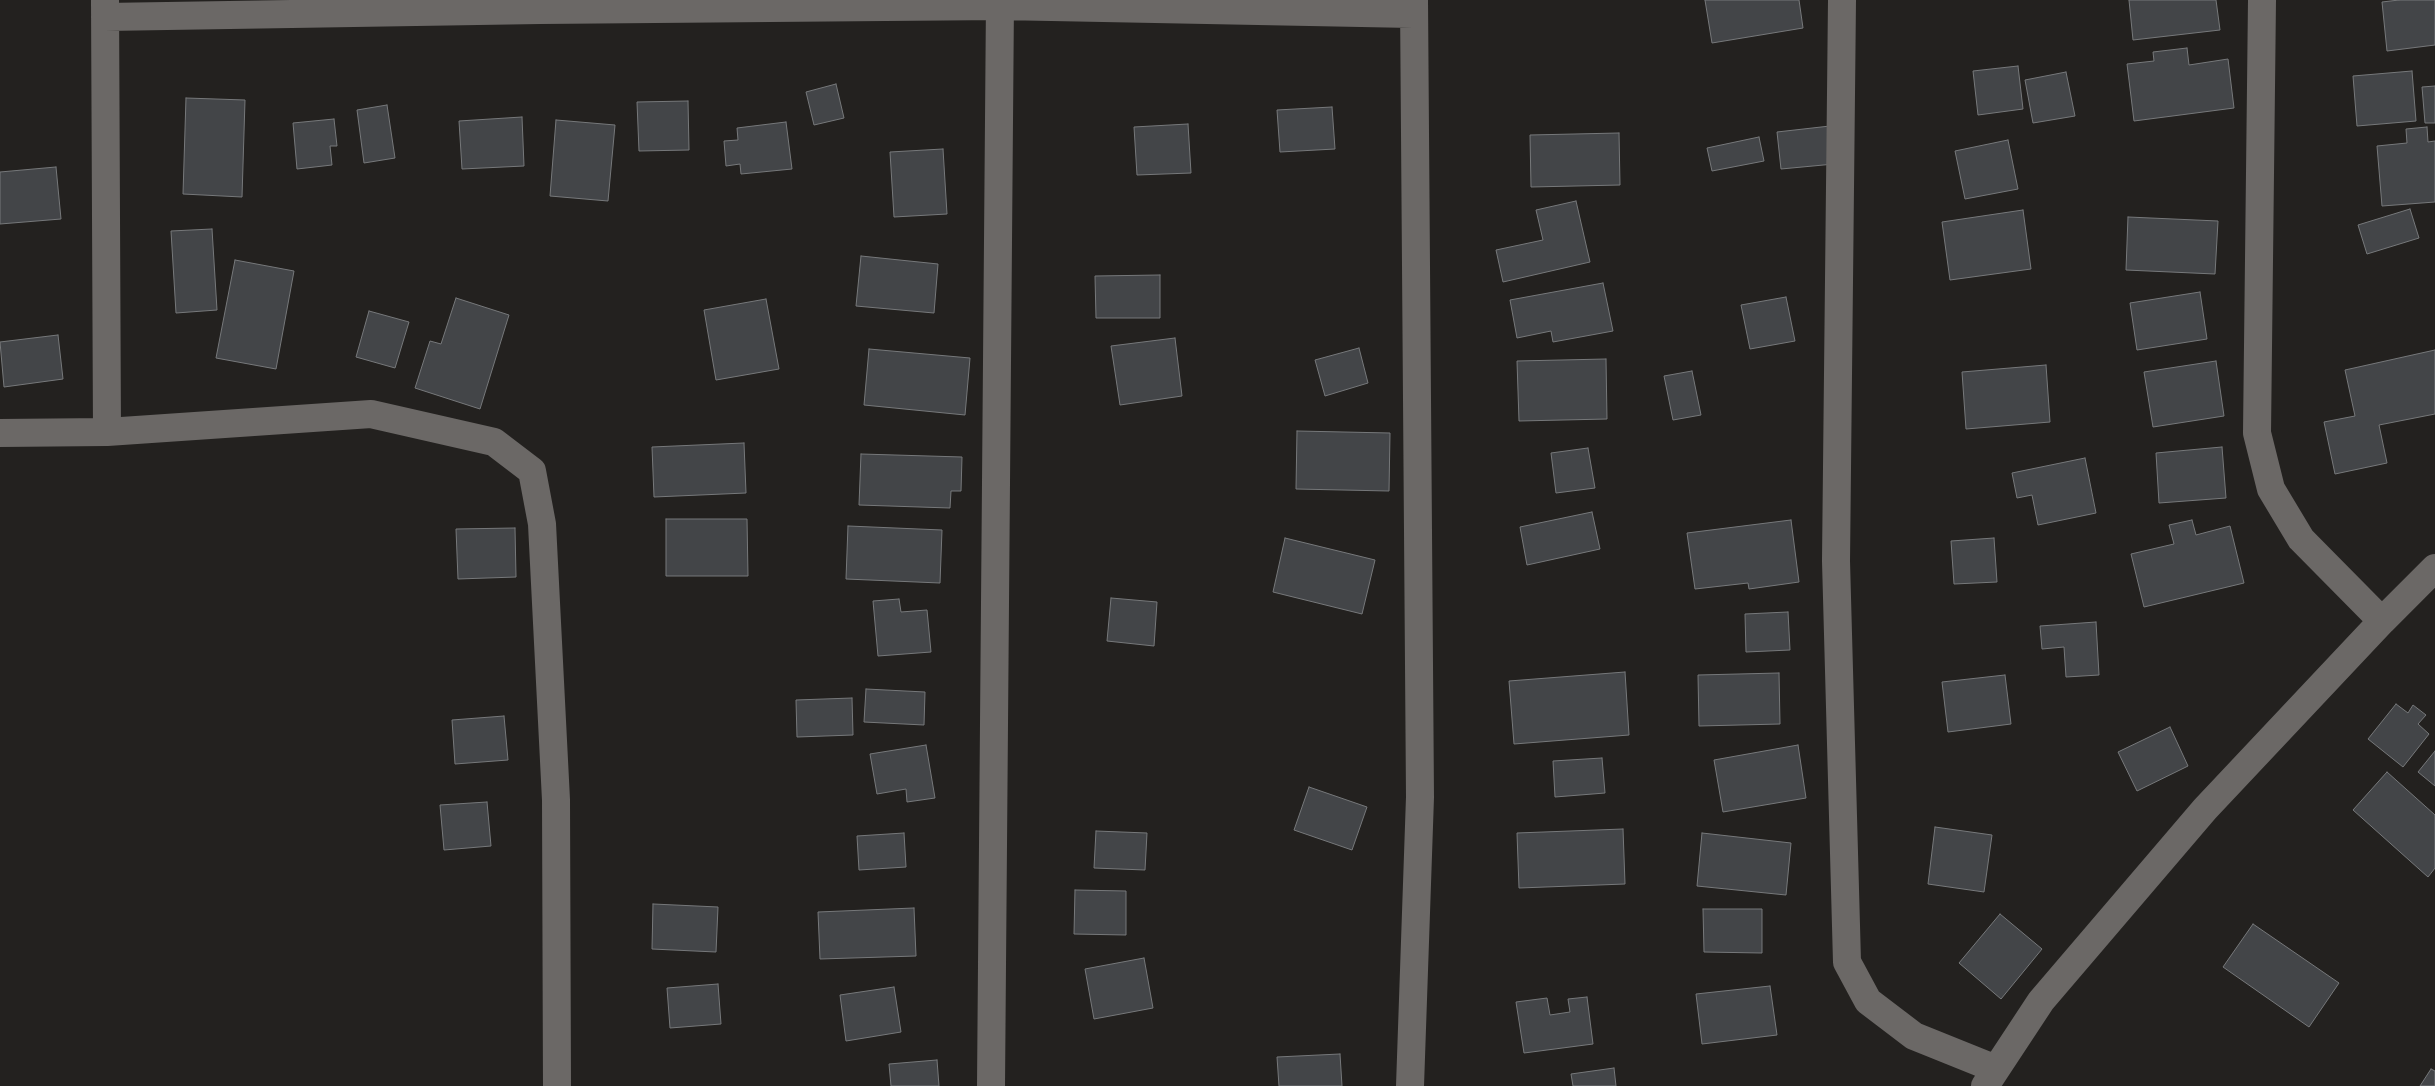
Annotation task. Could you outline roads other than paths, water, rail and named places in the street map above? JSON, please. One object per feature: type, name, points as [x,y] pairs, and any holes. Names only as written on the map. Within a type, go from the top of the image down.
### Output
[{"type":"street","points":[[1842,0],[1836,561],[1847,962],[1868,1001],[1914,1036],[1990,1077],[2041,1001],[2205,809],[2382,621],[2435,568]]},
{"type":"street","points":[[2262,0],[2257,434],[2271,489],[2301,539],[2382,621]]},
{"type":"street","points":[[991,1086],[1000,3]]},
{"type":"street","points":[[108,432],[105,9],[1000,3],[1413,7],[1420,797],[1410,1086]]},
{"type":"street","points":[[0,433],[108,432],[371,414],[494,442],[532,471],[542,524],[556,800],[557,1086]]}]
